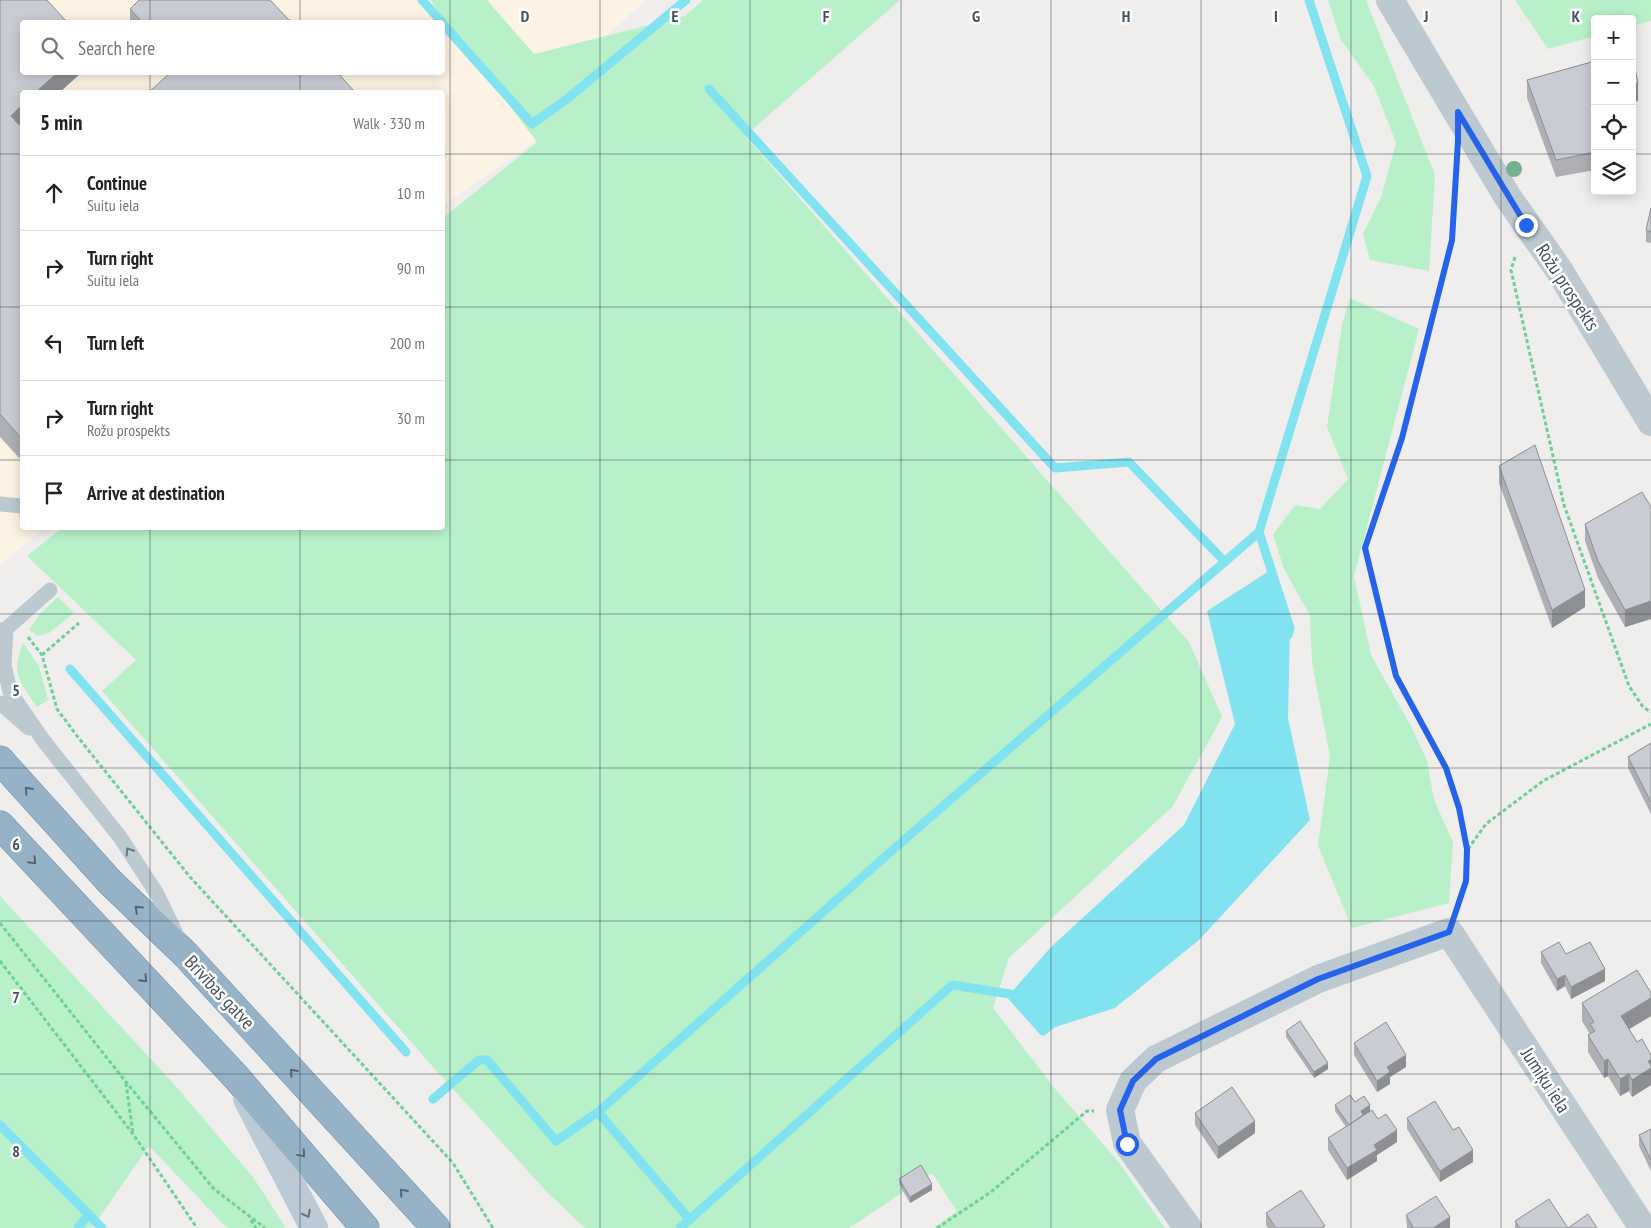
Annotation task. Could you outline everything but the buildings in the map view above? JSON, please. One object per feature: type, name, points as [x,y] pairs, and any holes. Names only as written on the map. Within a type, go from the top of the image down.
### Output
[{"type":"highway","name":"Brīvības gatve","points":[[0,760],[110,882],[186,955],[436,1228]]},
{"type":"highway","points":[[0,825],[236,1077],[365,1228]]},
{"type":"main road","points":[[236,1077],[314,1228]]},
{"type":"street","name":"Rožu prospekts","points":[[1390,0],[1526,225],[1559,270],[1651,422]]},
{"type":"street","points":[[1188,1228],[1127,1144],[1120,1110],[1133,1081],[1156,1059],[1318,979],[1449,932]]},
{"type":"street","name":"Jumiķu iela","points":[[1449,932],[1643,1228]]},
{"type":"lane","points":[[0,504],[20,506]]},
{"type":"lane","points":[[50,590],[7,626],[4,665],[10,692],[43,740],[120,837],[157,894],[186,955]]},
{"type":"lane","points":[[0,703],[43,740]]},
{"type":"path","points":[[1449,932],[1466,881],[1467,849],[1459,808],[1446,768],[1396,676],[1365,548],[1402,438],[1452,240],[1457,161]]},
{"type":"path","points":[[1526,225],[1511,270],[1564,505],[1629,686],[1643,707],[1651,712]]},
{"type":"path","points":[[42,654],[79,623]]},
{"type":"path","points":[[7,626],[42,654],[57,709],[190,877],[454,1163],[493,1228]]},
{"type":"path","points":[[1467,849],[1486,824],[1543,781],[1651,724]]},
{"type":"path","points":[[0,923],[214,1189],[265,1228]]},
{"type":"path","points":[[0,961],[133,1134],[197,1228]]},
{"type":"path","points":[[126,1082],[133,1134]]},
{"type":"path","points":[[937,1228],[991,1192],[1087,1112],[1120,1110]]},
{"type":"path","points":[[249,1217],[256,1228]]},
{"type":"shaded area","points":[[0,0],[646,0],[599,42],[541,137],[445,205],[445,90],[20,90],[20,530],[42,530],[0,565]]},
{"type":"green space","points":[[430,0],[487,0],[534,54],[685,16],[703,0],[900,0],[745,136],[1189,642],[1222,717],[1173,806],[1009,958],[993,1008],[1056,1090],[1117,1160],[1165,1228],[934,1228],[957,1211],[932,1173],[849,1228],[585,1228],[546,1191],[433,1067],[102,691],[136,660],[27,556],[60,530],[445,530],[445,216],[537,142]]},
{"type":"green space","points":[[1328,0],[1366,0],[1435,175],[1429,271],[1370,260],[1363,234],[1381,197],[1396,143],[1374,86],[1341,40]]},
{"type":"green space","points":[[1515,0],[1651,0],[1651,21],[1636,25],[1636,15],[1591,15],[1591,37],[1548,49]]},
{"type":"green space","points":[[1350,298],[1419,329],[1354,576],[1371,655],[1411,726],[1427,761],[1434,800],[1453,842],[1449,903],[1352,928],[1318,846],[1330,757],[1312,662],[1310,615],[1284,569],[1273,535],[1295,505],[1320,509],[1348,479],[1327,427],[1342,325]]},
{"type":"green space","points":[[58,597],[74,613],[49,633],[38,636],[29,630],[40,614]]},
{"type":"green space","points":[[23,643],[39,666],[48,700],[37,707],[21,683],[17,670],[19,654]]},
{"type":"green space","points":[[0,896],[173,1083],[253,1177],[286,1228],[227,1228],[149,1146],[92,1228],[0,1228]]},
{"type":"water","points":[[1272,569],[1290,628],[1288,718],[1310,820],[1199,940],[1115,1008],[1043,1031],[1010,994],[1051,947],[1184,825],[1235,724],[1207,611]]},
{"type":"waterway","points":[[422,0],[440,20]]},
{"type":"waterway","points":[[445,26],[532,124],[567,99],[686,0]]},
{"type":"waterway","points":[[1288,635],[1290,628],[1259,532],[1367,176],[1309,0]]},
{"type":"waterway","points":[[709,89],[1055,468],[1129,462],[1225,562]]},
{"type":"waterway","points":[[433,1099],[479,1060],[487,1060],[556,1141],[598,1112],[896,847],[1259,532]]},
{"type":"waterway","points":[[70,669],[406,1052]]},
{"type":"waterway","points":[[680,1228],[952,985],[1010,994],[1043,1031],[1052,1024]]},
{"type":"waterway","points":[[598,1112],[690,1220]]},
{"type":"waterway","points":[[0,1125],[102,1228]]},
{"type":"waterway","points":[[78,1228],[89,1214]]},
{"type":"route","points":[[1127,1144],[1120,1110],[1133,1081],[1156,1059],[1318,979],[1449,932],[1466,881],[1467,849],[1459,808],[1446,768],[1396,676],[1365,548],[1402,438],[1452,240],[1458,112],[1526,225]]}]
